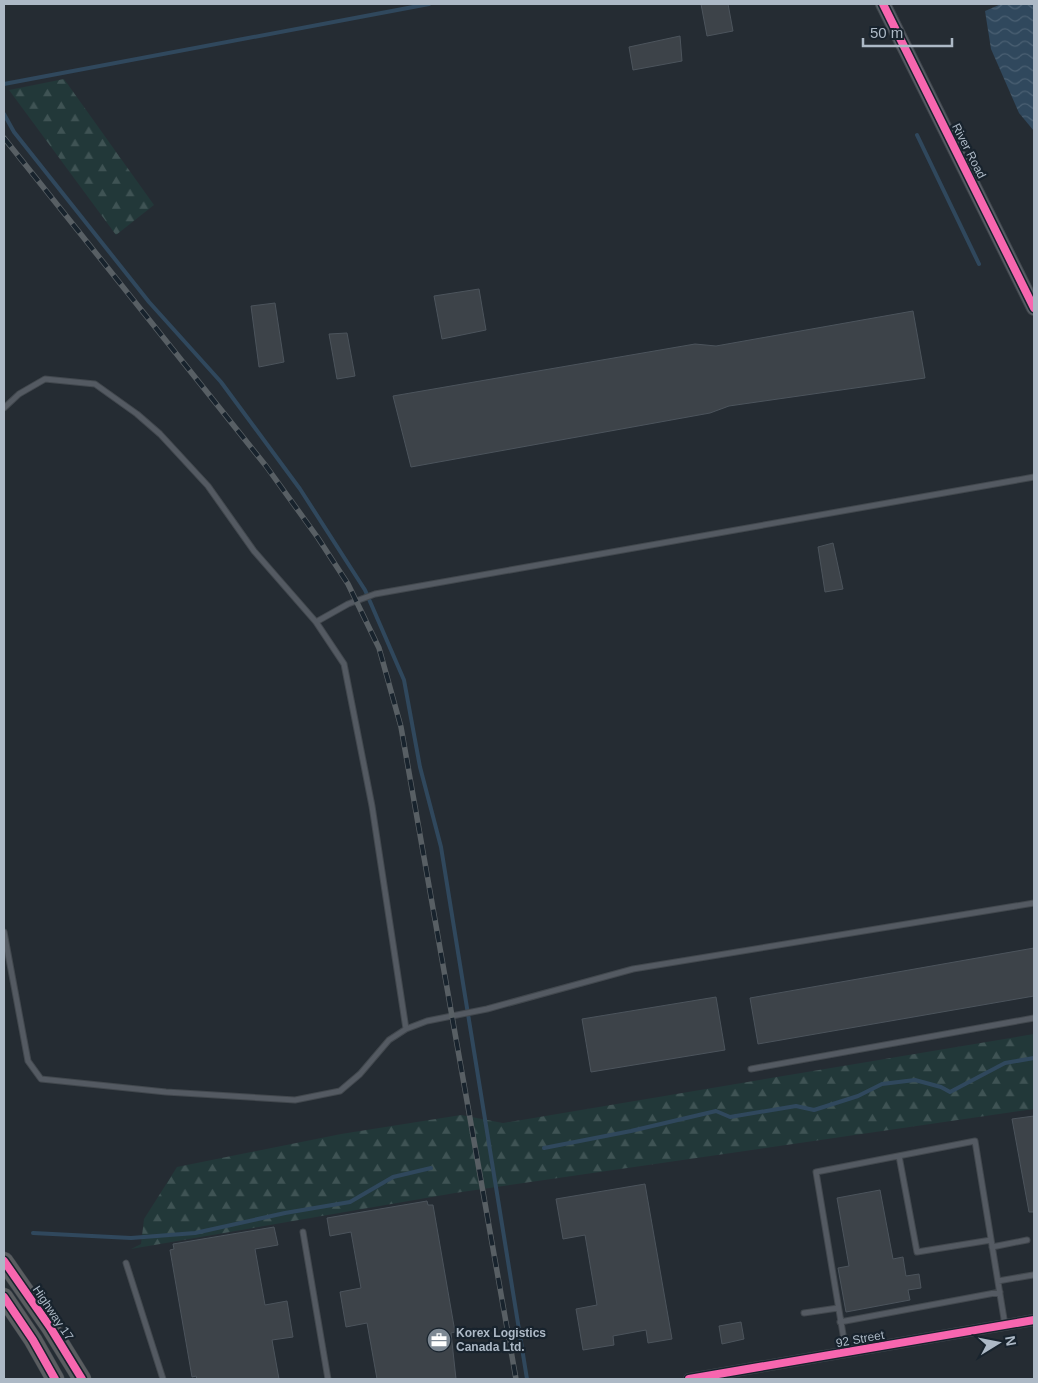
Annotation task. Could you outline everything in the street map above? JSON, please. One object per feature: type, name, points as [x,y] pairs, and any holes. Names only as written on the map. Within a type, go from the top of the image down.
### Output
[{"type":"highway","name":"Highway 17","points":[[4,1261],[50,1327],[82,1379]]},
{"type":"highway","points":[[4,1297],[56,1379]]},
{"type":"main road","name":"River Road","points":[[884,4],[1034,308]]},
{"type":"street","name":"92 Street","points":[[689,1379],[1034,1320]]},
{"type":"lane","points":[[4,408],[19,394],[44,379],[96,384],[138,414],[160,434],[208,486],[254,551],[316,622],[344,664],[372,806],[406,1029]]},
{"type":"lane","points":[[316,622],[348,604],[375,594],[1034,476]]},
{"type":"lane","points":[[4,932],[28,1061],[41,1079],[166,1092],[295,1100],[340,1091],[360,1074],[389,1040],[406,1029],[428,1021],[487,1009],[633,969],[1034,903]]},
{"type":"lane","points":[[751,1069],[1034,1018]]},
{"type":"lane","points":[[846,1353],[816,1172],[975,1141],[1005,1325]]},
{"type":"lane","points":[[899,1156],[917,1252],[991,1240]]},
{"type":"lane","points":[[303,1232],[328,1379]]},
{"type":"lane","points":[[992,1246],[1027,1240]]},
{"type":"lane","points":[[126,1263],[163,1379]]},
{"type":"lane","points":[[998,1281],[1033,1275]]},
{"type":"lane","points":[[840,1322],[1000,1292]]},
{"type":"lane","points":[[804,1314],[838,1308]]},
{"type":"green space","points":[[64,79],[154,205],[116,235],[9,90]]},
{"type":"green space","points":[[1034,1034],[1034,1109],[455,1193],[131,1249],[141,1244],[144,1219],[177,1167],[341,1134],[461,1115],[503,1123]]},
{"type":"water","points":[[1001,4],[1034,4],[1034,131],[1019,113],[991,49],[985,11]]},
{"type":"building","points":[[701,4],[728,4],[733,31],[707,36]]},
{"type":"building","points":[[680,36],[682,61],[633,70],[629,47]]},
{"type":"building","points":[[479,289],[486,330],[442,339],[434,296]]},
{"type":"building","points":[[275,303],[284,362],[259,367],[251,306]]},
{"type":"building","points":[[913,311],[925,378],[729,406],[710,413],[411,467],[393,396],[695,344],[716,346]]},
{"type":"building","points":[[347,333],[355,376],[337,379],[329,334]]},
{"type":"building","points":[[833,543],[843,589],[825,592],[818,547]]},
{"type":"building","points":[[1034,948],[1034,996],[758,1044],[750,998]]},
{"type":"building","points":[[716,997],[725,1050],[591,1072],[582,1019]]},
{"type":"building","points":[[1034,1116],[1034,1212],[1029,1212],[1012,1119]]},
{"type":"building","points":[[645,1184],[672,1339],[648,1343],[646,1330],[613,1336],[614,1345],[583,1350],[576,1309],[597,1305],[585,1235],[563,1239],[556,1199]]},
{"type":"building","points":[[880,1190],[893,1259],[903,1257],[906,1276],[919,1274],[921,1288],[908,1290],[910,1300],[846,1312],[838,1268],[849,1266],[837,1198]]},
{"type":"building","points":[[427,1201],[428,1205],[433,1205],[455,1332],[451,1333],[456,1379],[377,1379],[367,1323],[346,1327],[340,1292],[361,1288],[351,1232],[330,1236],[327,1218]]},
{"type":"building","points":[[274,1227],[278,1245],[255,1249],[265,1305],[287,1301],[293,1337],[272,1340],[279,1379],[197,1379],[196,1376],[192,1377],[170,1250],[174,1249],[173,1244]]},
{"type":"building","points":[[741,1322],[744,1339],[722,1344],[719,1326]]},
{"type":"waterway","points":[[4,84],[429,4]]},
{"type":"waterway","points":[[4,114],[14,132],[149,302],[221,382],[300,489],[365,590],[404,680],[420,767],[441,847],[527,1379]]},
{"type":"waterway","points":[[917,135],[979,264]]},
{"type":"waterway","points":[[544,1148],[631,1131],[716,1111],[730,1117],[796,1106],[814,1110],[858,1096],[882,1084],[915,1080],[941,1087],[950,1092],[1005,1063],[1034,1058]]},
{"type":"waterway","points":[[33,1233],[131,1238],[195,1233],[285,1213],[350,1202],[393,1177],[431,1168]]},
{"type":"railway","points":[[4,138],[266,466],[318,538],[348,584],[379,648],[401,727],[516,1379]]},
{"type":"cycle path","points":[[883,4],[1034,308]]},
{"type":"cycle path","points":[[4,1261],[50,1327],[82,1379]]},
{"type":"cycle path","points":[[4,1297],[33,1340],[55,1379]]},
{"type":"cycle path","points":[[689,1379],[1034,1320]]},
{"type":"place","name":"Korex Logistics Canada Ltd.","points":[[439,1340]]}]
